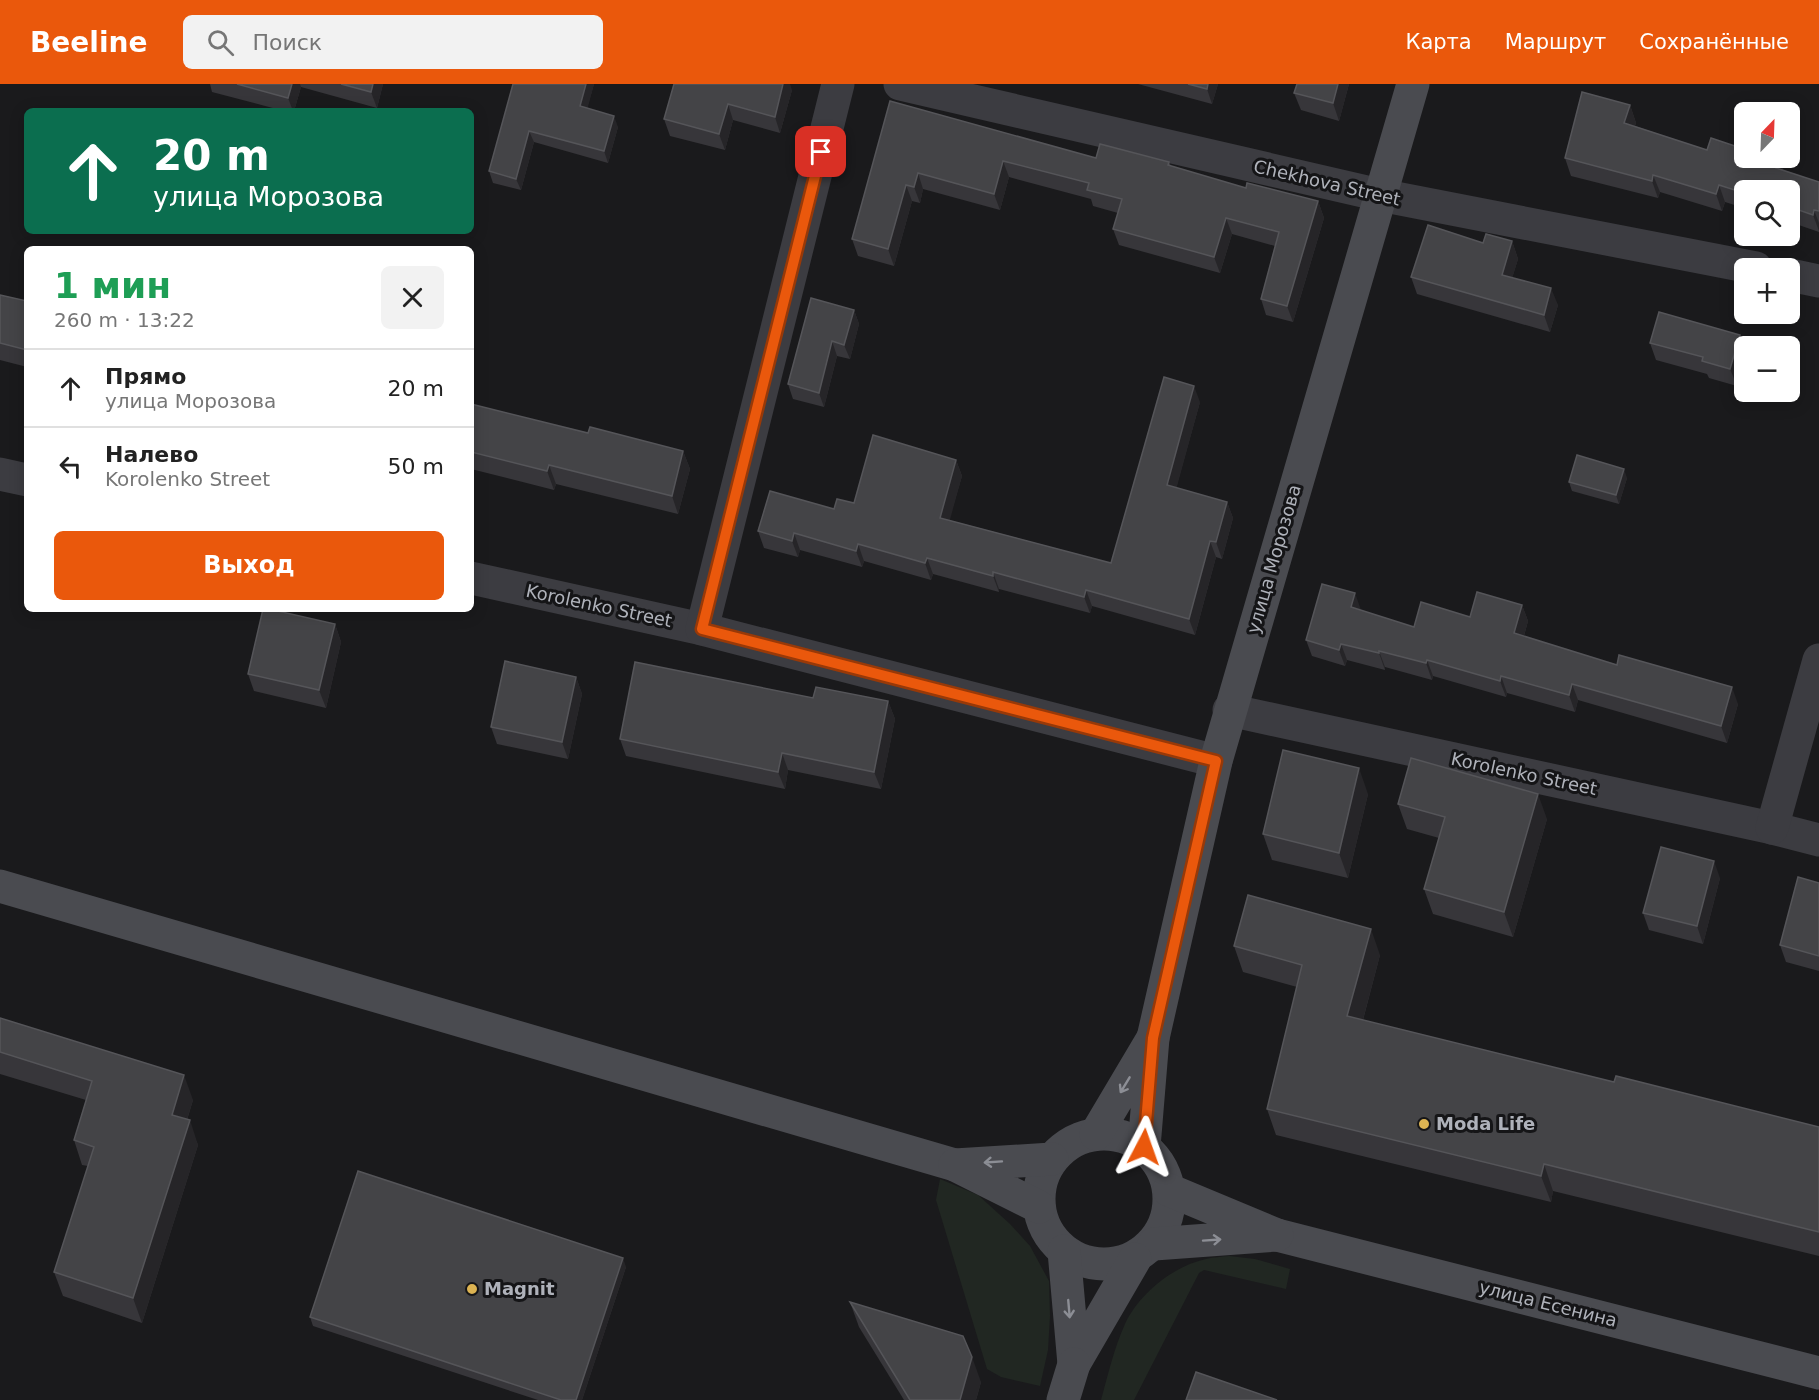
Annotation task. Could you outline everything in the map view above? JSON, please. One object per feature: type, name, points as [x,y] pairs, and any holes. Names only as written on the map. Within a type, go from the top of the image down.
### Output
[{"type":"street","points":[[702,629],[838,84]]},
{"type":"street","name":"Chekhova Street","points":[[900,84],[1380,195],[1734,264]]},
{"type":"street","name":"улица Морозова","points":[[1153,1038],[1216,761],[1413,84]]},
{"type":"street","points":[[1800,277],[1819,281]]},
{"type":"street","points":[[0,474],[24,479]]},
{"type":"street","name":"Korolenko Street","points":[[474,579],[702,629],[1216,761]]},
{"type":"street","points":[[1772,828],[1819,660]]},
{"type":"street","name":"Korolenko Street","points":[[1230,710],[1819,840]]},
{"type":"street","points":[[0,886],[955,1165],[1039,1207]]},
{"type":"street","points":[[1096,1134],[1153,1038]]},
{"type":"street","points":[[1144,1147],[1153,1038]]},
{"type":"street","points":[[1063,1400],[1074,1364],[1144,1252],[1168,1216],[1169,1190],[1161,1166],[1144,1147],[1121,1135],[1096,1134],[1071,1142],[1052,1159],[1041,1182],[1039,1207],[1047,1231],[1064,1251],[1087,1262],[1112,1266],[1144,1252],[1276,1235]]},
{"type":"street","points":[[955,1165],[1052,1159]]},
{"type":"street","points":[[1169,1190],[1276,1235]]},
{"type":"street","name":"улица Есенина","points":[[1276,1235],[1819,1373]]},
{"type":"street","points":[[1064,1251],[1074,1364]]},
{"type":"shaded area","points":[[940,1179],[978,1195],[1010,1224],[1030,1246],[1049,1281],[1048,1350],[1040,1386],[1001,1377],[987,1369],[936,1200]]},
{"type":"shaded area","points":[[1229,1256],[1255,1259],[1290,1269],[1286,1289],[1204,1270],[1199,1273],[1134,1400],[1101,1400],[1121,1333],[1139,1302],[1158,1283],[1181,1268],[1206,1259]]},
{"type":"building","points":[[237,84],[292,84],[288,98]]},
{"type":"building","points":[[341,84],[373,84],[371,92]]},
{"type":"building","points":[[513,84],[586,84],[580,106],[614,116],[604,151],[529,131],[516,179],[489,171]]},
{"type":"building","points":[[674,84],[783,84],[775,117],[728,104],[719,134],[664,119]]},
{"type":"building","points":[[1188,84],[1208,84],[1207,89]]},
{"type":"building","points":[[1297,84],[1338,84],[1333,103],[1294,93]]},
{"type":"building","points":[[1582,92],[1630,105],[1624,123],[1707,150],[1711,138],[1734,146],[1734,168],[1776,168],[1819,182],[1819,211],[1814,210],[1813,215],[1800,210],[1800,180],[1734,180],[1734,190],[1719,185],[1716,194],[1653,175],[1652,181],[1565,158]]},
{"type":"building","points":[[890,101],[1096,158],[1100,144],[1169,162],[1168,165],[1246,188],[1247,183],[1318,201],[1287,306],[1261,299],[1279,232],[1226,218],[1214,257],[1113,229],[1122,199],[1087,190],[1089,183],[1003,161],[994,194],[918,173],[914,187],[906,185],[888,249],[852,239]]},
{"type":"building","points":[[1428,225],[1483,243],[1486,234],[1512,241],[1502,275],[1551,288],[1544,315],[1411,277]]},
{"type":"building","points":[[0,295],[24,300],[24,349],[0,343]]},
{"type":"building","points":[[811,298],[854,310],[844,345],[832,341],[819,393],[788,384]]},
{"type":"building","points":[[1659,312],[1740,335],[1734,336],[1734,355],[1730,369],[1702,361],[1703,357],[1650,343]]},
{"type":"building","points":[[1164,377],[1194,386],[1167,485],[1227,502],[1216,542],[1210,541],[1189,619],[1086,590],[1084,597],[993,572],[993,576],[927,558],[925,563],[858,544],[856,551],[794,533],[792,541],[758,531],[770,491],[834,509],[837,499],[854,503],[873,435],[956,460],[940,518],[1111,563]]},
{"type":"building","points":[[474,405],[588,433],[590,427],[683,451],[672,496],[549,465],[547,471],[474,453]]},
{"type":"building","points":[[1577,455],[1624,469],[1616,495],[1569,482]]},
{"type":"building","points":[[1322,584],[1355,593],[1351,607],[1414,627],[1421,602],[1470,617],[1477,592],[1522,605],[1514,633],[1617,665],[1619,655],[1732,687],[1721,726],[1572,684],[1569,695],[1501,676],[1500,681],[1427,660],[1426,663],[1341,644],[1339,650],[1306,640]]},
{"type":"building","points":[[262,612],[282,612],[335,624],[319,690],[248,674]]},
{"type":"building","points":[[505,661],[576,677],[562,742],[491,727]]},
{"type":"building","points":[[635,662],[813,698],[816,687],[888,701],[874,772],[782,753],[778,772],[620,739]]},
{"type":"building","points":[[1283,750],[1359,768],[1339,853],[1263,834]]},
{"type":"building","points":[[1411,758],[1538,794],[1504,912],[1424,889],[1445,817],[1398,804]]},
{"type":"building","points":[[1661,847],[1714,861],[1697,926],[1643,913]]},
{"type":"building","points":[[1798,877],[1819,883],[1819,956],[1780,945]]},
{"type":"building","points":[[1248,895],[1371,929],[1347,1016],[1614,1082],[1616,1076],[1819,1127],[1819,1232],[1544,1164],[1541,1176],[1267,1109],[1302,965],[1234,946]]},
{"type":"building","points":[[0,1018],[184,1075],[172,1115],[190,1120],[133,1298],[54,1272],[94,1147],[74,1140],[92,1081],[0,1052]]},
{"type":"building","name":"Magnit","points":[[358,1171],[623,1258],[576,1400],[561,1400],[310,1317]]},
{"type":"building","points":[[850,1302],[963,1336],[972,1357],[960,1400],[910,1400]]},
{"type":"building","points":[[1196,1372],[1277,1400],[1186,1400]]},
{"type":"place","name":"Moda Life","points":[[1424,1124]]},
{"type":"place","name":"Magnit","points":[[472,1289]]},
{"type":"route","points":[[821,152],[702,629],[1216,761],[1153,1038],[1144,1147]]}]
